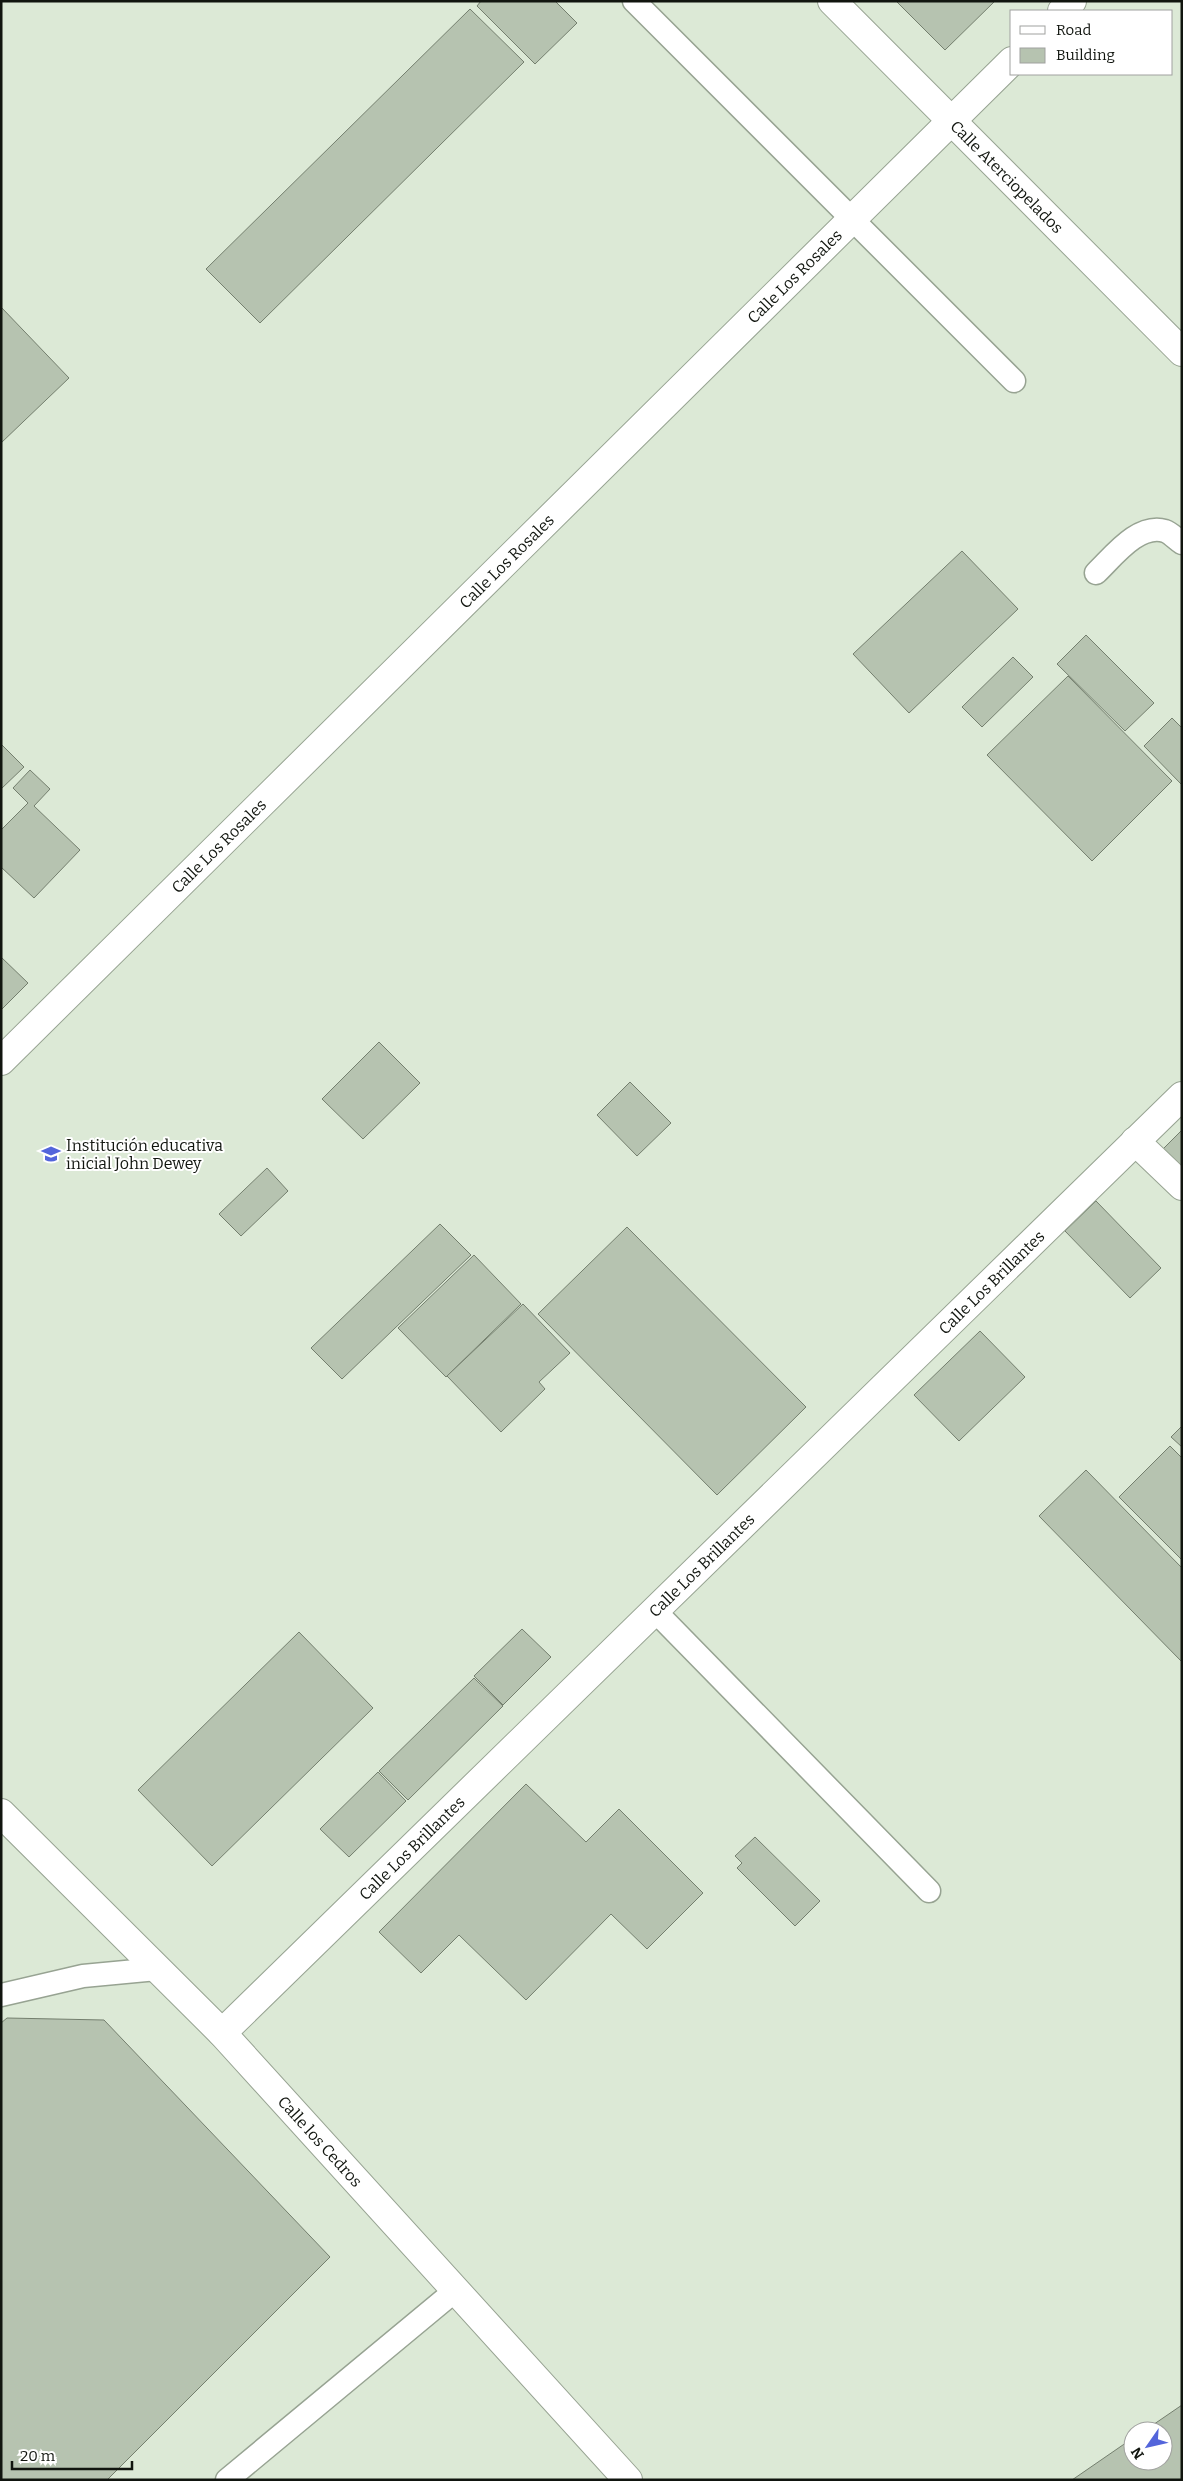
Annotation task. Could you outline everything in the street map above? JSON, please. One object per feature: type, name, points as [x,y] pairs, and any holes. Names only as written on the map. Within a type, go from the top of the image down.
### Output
[{"type":"street","name":"Calle Aterciopelados","points":[[832,1],[1182,352]]},
{"type":"street","points":[[1063,10],[1072,1]]},
{"type":"street","name":"Calle Los Rosales","points":[[1,1060],[1010,63]]},
{"type":"street","name":"Calle Los Brillantes","points":[[222,2033],[1182,1096]]},
{"type":"street","points":[[1135,1141],[1182,1186]]},
{"type":"street","name":"Calle los Cedros","points":[[1,1813],[222,2033],[628,2480]]},
{"type":"lane","points":[[634,1],[1014,381]]},
{"type":"lane","points":[[1096,573],[1134,537],[1149,532],[1166,532],[1182,543]]},
{"type":"lane","points":[[655,1611],[929,1891]]},
{"type":"lane","points":[[1,1995],[84,1976],[157,1968]]},
{"type":"lane","points":[[227,2480],[456,2290]]},
{"type":"building","points":[[481,1],[555,1],[577,23],[535,64],[477,6]]},
{"type":"building","points":[[896,1],[995,1],[945,50]]},
{"type":"building","points":[[470,9],[524,62],[260,323],[206,269]]},
{"type":"building","points":[[1,307],[69,378],[1,443]]},
{"type":"building","points":[[962,551],[1018,609],[909,713],[853,654]]},
{"type":"building","points":[[1086,635],[1154,703],[1125,731],[1057,664]]},
{"type":"building","points":[[1013,657],[1033,677],[982,727],[962,707]]},
{"type":"building","points":[[1068,676],[1172,781],[1092,861],[987,755]]},
{"type":"building","points":[[1172,718],[1182,728],[1182,785],[1144,746]]},
{"type":"building","points":[[1,744],[24,767],[1,789]]},
{"type":"building","points":[[30,770],[50,789],[34,806],[80,850],[34,898],[1,867],[1,830],[28,803],[13,788]]},
{"type":"building","points":[[1,957],[28,983],[1,1010]]},
{"type":"building","points":[[379,1042],[420,1083],[363,1139],[322,1099]]},
{"type":"building","points":[[630,1082],[671,1123],[637,1156],[597,1115]]},
{"type":"building","points":[[1182,1130],[1182,1168],[1163,1149]]},
{"type":"building","points":[[267,1168],[288,1191],[241,1236],[219,1214]]},
{"type":"building","points":[[1096,1201],[1161,1268],[1130,1298],[1065,1231]]},
{"type":"building","points":[[440,1224],[471,1255],[342,1379],[311,1348]]},
{"type":"building","points":[[627,1227],[806,1407],[717,1495],[538,1314]]},
{"type":"building","points":[[474,1255],[521,1304],[446,1377],[398,1328]]},
{"type":"building","points":[[523,1304],[570,1353],[539,1382],[545,1389],[501,1432],[447,1376]]},
{"type":"building","points":[[980,1331],[1025,1377],[959,1441],[914,1395]]},
{"type":"building","points":[[1182,1426],[1182,1447],[1171,1437]]},
{"type":"building","points":[[1170,1446],[1182,1458],[1182,1560],[1119,1497]]},
{"type":"building","points":[[1086,1470],[1182,1568],[1182,1662],[1039,1516]]},
{"type":"building","points":[[522,1629],[551,1657],[503,1705],[474,1676]]},
{"type":"building","points":[[299,1632],[373,1708],[212,1866],[138,1790]]},
{"type":"building","points":[[474,1678],[503,1706],[408,1800],[379,1771]]},
{"type":"building","points":[[378,1772],[406,1801],[349,1857],[320,1829]]},
{"type":"building","points":[[526,1784],[586,1842],[619,1809],[703,1893],[647,1949],[611,1914],[526,2000],[459,1935],[421,1973],[379,1932]]},
{"type":"building","points":[[755,1837],[820,1901],[795,1926],[737,1868],[742,1863],[735,1856]]},
{"type":"building","points":[[7,2018],[104,2020],[330,2257],[107,2480],[1,2480],[1,2023]]},
{"type":"building","points":[[1182,2405],[1182,2480],[1072,2480],[1123,2445],[1123,2471],[1173,2471],[1173,2421],[1159,2421]]},
{"type":"place","name":"Institución educativa inicial John Dewey","points":[[51,1154]]}]
